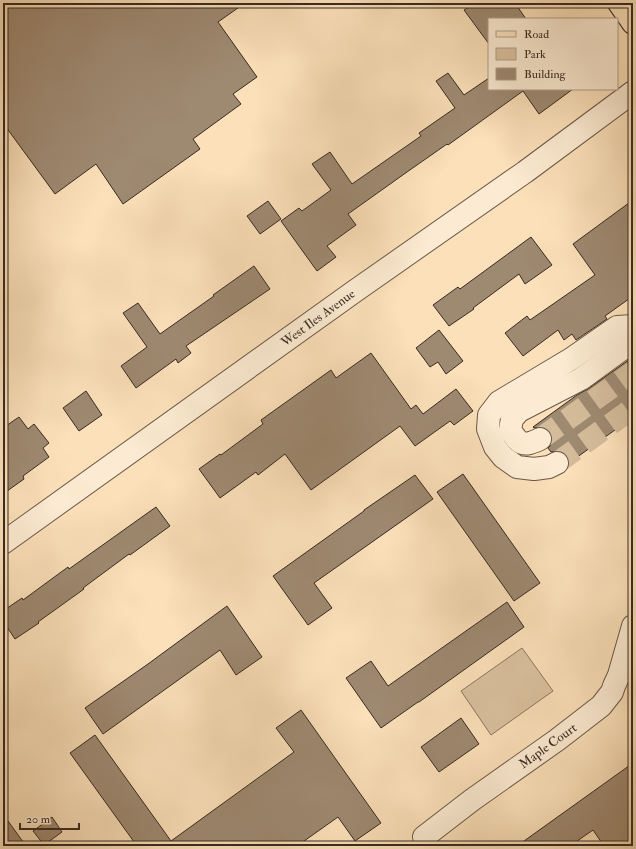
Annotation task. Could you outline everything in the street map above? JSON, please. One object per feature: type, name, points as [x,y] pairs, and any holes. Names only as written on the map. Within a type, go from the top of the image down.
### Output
[{"type":"main road","points":[[619,3],[633,23]]},
{"type":"street","name":"West Iles Avenue","points":[[3,543],[355,291],[525,172],[633,92]]},
{"type":"street","points":[[633,326],[575,368],[505,411],[500,423],[501,435],[508,447],[522,456],[538,455],[548,451],[530,444],[522,443],[515,438],[510,430],[512,419],[520,411],[580,379],[629,344],[633,331]]},
{"type":"street","name":"Maple Court","points":[[424,837],[601,706],[612,692],[619,675],[633,626]]},
{"type":"green space","points":[[522,648],[553,691],[491,735],[461,691]]},
{"type":"building","points":[[3,3],[245,3],[218,22],[257,77],[233,94],[241,104],[193,139],[200,149],[123,204],[96,164],[55,194],[3,123]]},
{"type":"building","points":[[475,3],[515,3],[525,18],[488,18],[488,43],[464,10]]},
{"type":"building","points":[[448,73],[464,95],[488,79],[488,90],[572,90],[539,114],[523,91],[448,145],[447,144],[407,172],[348,214],[356,225],[327,246],[336,257],[317,271],[281,221],[299,208],[302,211],[331,190],[312,164],[330,152],[352,184],[421,136],[419,133],[455,108],[436,81]]},
{"type":"building","points":[[633,200],[633,296],[605,316],[607,319],[576,340],[572,334],[564,340],[558,330],[523,356],[505,333],[527,316],[530,320],[595,275],[573,244]]},
{"type":"building","points":[[268,201],[281,219],[260,234],[247,216]]},
{"type":"building","points":[[531,237],[552,265],[525,284],[519,274],[473,308],[474,309],[449,326],[433,305],[458,287],[460,289]]},
{"type":"building","points":[[254,266],[270,289],[186,346],[191,353],[178,363],[176,359],[136,388],[121,366],[147,347],[123,313],[138,303],[160,334]]},
{"type":"building","points":[[439,330],[463,361],[446,374],[438,362],[430,367],[416,348]]},
{"type":"building","points":[[371,353],[411,409],[416,405],[423,414],[456,389],[473,411],[454,425],[450,421],[415,446],[400,426],[311,490],[285,454],[258,475],[256,472],[220,498],[199,469],[220,454],[221,455],[263,424],[261,420],[331,370],[336,378]]},
{"type":"building","points":[[633,357],[633,417],[569,463],[568,457],[564,452],[551,452],[548,448],[552,441],[551,434],[548,429],[533,427]]},
{"type":"building","points":[[86,391],[102,415],[79,431],[63,408]]},
{"type":"building","points":[[19,417],[28,429],[34,424],[49,443],[43,448],[49,457],[23,476],[24,479],[3,494],[3,428]]},
{"type":"building","points":[[463,474],[540,583],[514,601],[437,492]]},
{"type":"building","points":[[415,475],[433,499],[314,583],[332,608],[308,625],[273,576]]},
{"type":"building","points":[[156,507],[170,526],[130,555],[129,554],[38,622],[39,623],[15,639],[3,621],[3,611],[22,598],[23,600],[68,567],[69,569]]},
{"type":"building","points":[[507,602],[524,627],[381,728],[346,678],[371,661],[388,686]]},
{"type":"building","points":[[227,606],[262,657],[236,675],[220,650],[103,734],[85,708]]},
{"type":"building","points":[[301,710],[381,823],[355,841],[338,817],[297,846],[137,846],[70,753],[95,735],[171,841],[294,752],[276,728]]},
{"type":"building","points":[[461,718],[479,744],[439,772],[421,747]]},
{"type":"building","points":[[633,763],[633,846],[604,846],[593,830],[570,846],[517,846]]},
{"type":"building","points":[[3,814],[26,846],[3,846]]},
{"type":"building","points":[[52,817],[62,832],[44,845],[33,831]]},
{"type":"tunnel","points":[[540,439],[633,372]]},
{"type":"tunnel","points":[[557,463],[633,408]]}]
